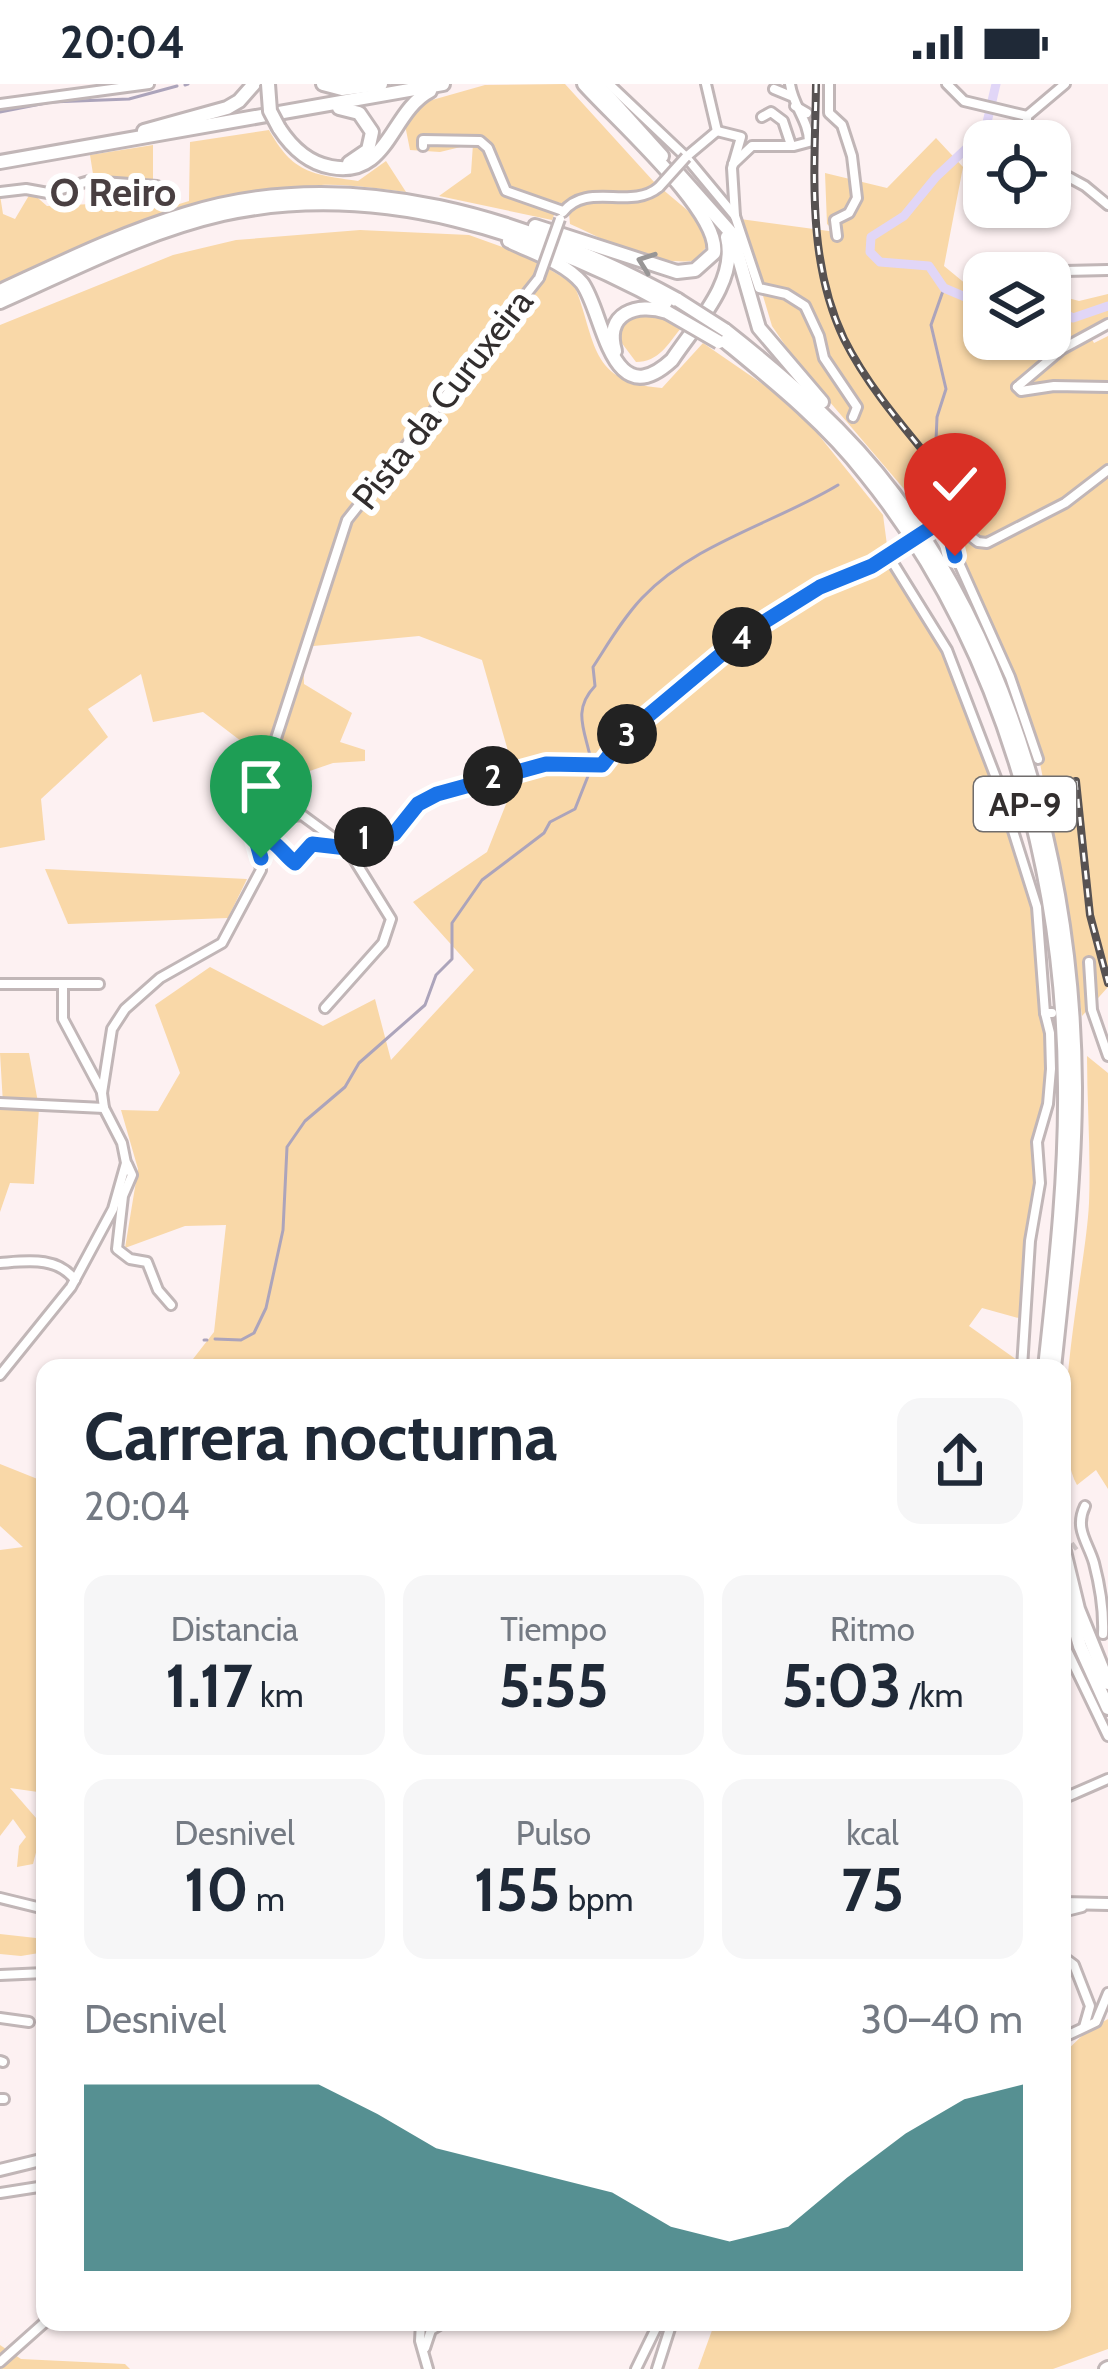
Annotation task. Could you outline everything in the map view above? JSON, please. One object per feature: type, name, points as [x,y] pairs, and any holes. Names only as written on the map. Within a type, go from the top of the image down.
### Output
[{"type":"highway","points":[[270,84],[281,127],[294,148],[335,168],[362,166],[384,148],[413,101],[441,84]]},
{"type":"highway","points":[[323,84],[342,89],[388,85]]},
{"type":"highway","points":[[0,158],[326,107],[441,84]]},
{"type":"highway","points":[[584,84],[721,233],[723,266],[669,356],[645,369],[627,365],[611,339],[617,318],[631,309],[672,306]]},
{"type":"highway","points":[[596,84],[718,215],[737,245],[759,328],[840,422],[892,492]]},
{"type":"highway","points":[[0,158],[388,85]]},
{"type":"highway","points":[[144,130],[217,112],[250,89]]},
{"type":"highway","points":[[281,127],[305,151],[325,160],[346,164],[363,156],[372,140],[370,124],[359,113],[326,107]]},
{"type":"highway","points":[[399,198],[469,207],[686,272],[709,260],[715,236],[677,183]]},
{"type":"highway","name":"AP-9","points":[[0,291],[189,212],[287,196],[399,198],[534,233],[627,272],[820,410],[892,492],[949,579],[998,683],[1049,859],[1069,990],[1075,1084],[1073,1177],[1050,1359]]},
{"type":"highway","name":"AP-9","points":[[0,302],[129,244],[220,215],[266,206],[379,205],[524,239],[672,306]]},
{"type":"highway","points":[[475,226],[574,274],[591,297],[609,354],[623,369],[645,374],[672,360],[722,284],[730,246],[718,215]]},
{"type":"highway","name":"AP-9","points":[[722,337],[846,451],[911,535],[970,641],[1020,786],[1046,890],[1060,991],[1065,1084],[1064,1178],[1050,1359]]},
{"type":"highway","points":[[1074,1543],[1078,1609],[1108,1683]]},
{"type":"highway","points":[[1071,1615],[1108,1708]]},
{"type":"main road","points":[[1071,1904],[1103,1902]]},
{"type":"main road","points":[[0,2168],[36,2161]]},
{"type":"street","points":[[0,104],[149,84]]},
{"type":"street","points":[[609,84],[686,157],[735,216]]},
{"type":"street","points":[[706,84],[717,131]]},
{"type":"street","points":[[717,131],[741,137],[752,146],[792,147],[808,142],[808,129],[790,84]]},
{"type":"street","points":[[829,84],[829,113],[842,125],[852,156],[856,198],[848,213],[835,220],[837,236]]},
{"type":"street","points":[[947,84],[960,100],[1027,116],[1065,84]]},
{"type":"street","points":[[774,89],[807,112]]},
{"type":"street","points":[[762,117],[771,112],[781,118],[792,147]]},
{"type":"street","points":[[423,146],[423,140],[480,141],[488,148],[506,191],[561,215],[579,197],[644,196],[717,131]]},
{"type":"street","points":[[741,137],[733,164],[735,216],[759,289],[786,293],[805,306],[824,358],[857,406],[853,417]]},
{"type":"street","points":[[733,164],[752,146]]},
{"type":"street","points":[[1071,180],[1107,202]]},
{"type":"street","points":[[0,192],[26,189],[48,194],[89,181],[157,186]]},
{"type":"street","name":"Pista da Curuxeira","points":[[102,1093],[112,1028],[118,1018],[160,978],[220,946],[261,870],[252,824],[256,800],[347,520],[539,278],[561,215]]},
{"type":"street","points":[[1071,271],[1108,270]]},
{"type":"street","points":[[1108,324],[1062,349],[1017,387],[1021,391],[1108,387]]},
{"type":"street","points":[[945,519],[987,543],[1065,502],[1108,470]]},
{"type":"street","points":[[256,838],[269,838],[294,863],[312,844],[347,848],[364,836],[394,834],[418,804],[437,794],[546,764],[591,767],[603,763],[625,735],[748,632],[945,519]]},
{"type":"street","points":[[945,519],[950,543],[1010,677],[1038,759]]},
{"type":"street","points":[[890,553],[947,650],[998,783],[1037,908],[1051,1069],[1048,1104],[1037,1142],[1040,1183],[1030,1240],[1023,1359]]},
{"type":"street","points":[[256,838],[284,817],[299,814],[347,848],[389,913],[391,927],[383,943],[325,1008]]},
{"type":"street","points":[[1089,962],[1089,1010],[1108,1056]]},
{"type":"street","points":[[0,984],[99,984]]},
{"type":"street","points":[[63,984],[62,1019],[102,1093],[132,1175],[123,1196],[117,1249],[130,1259],[146,1262],[158,1290],[171,1305]]},
{"type":"street","points":[[0,1103],[104,1108]]},
{"type":"street","points":[[0,1375],[75,1280],[113,1209],[126,1163]]},
{"type":"street","points":[[0,1263],[54,1262],[75,1280]]},
{"type":"street","points":[[1085,1506],[1074,1543],[1096,1568],[1103,1637]]},
{"type":"street","points":[[1071,1656],[1108,1736]]},
{"type":"street","points":[[1071,1794],[1108,1779]]},
{"type":"street","points":[[0,1898],[36,1907]]},
{"type":"street","points":[[1071,1963],[1090,2006],[1084,2026]]},
{"type":"street","points":[[0,1975],[36,1973]]},
{"type":"street","points":[[1071,2033],[1100,2018],[1108,1993]]},
{"type":"street","points":[[0,2018],[29,2022]]},
{"type":"street","points":[[0,2193],[36,2187]]},
{"type":"street","points":[[0,2362],[36,2330]]},
{"type":"street","points":[[421,2331],[428,2369]]},
{"type":"street","points":[[425,2349],[431,2331]]},
{"type":"street","points":[[636,2369],[655,2331]]},
{"type":"street","points":[[657,2369],[669,2331]]},
{"type":"shaded area","points":[[565,84],[655,183],[699,220],[709,244],[694,261],[646,256],[615,245],[570,224],[569,213],[559,202],[552,220],[439,196],[471,173],[473,144],[440,152],[410,150],[405,125],[425,102],[485,85]]},
{"type":"shaded area","points":[[269,130],[286,155],[305,169],[358,181],[386,161],[406,192],[321,185],[237,197],[156,219],[0,283],[0,195],[3,214],[15,219],[31,192],[47,206],[115,203],[109,182],[93,174],[90,155],[153,145],[153,190],[163,209],[189,201],[190,142]]},
{"type":"shaded area","points":[[936,138],[963,167],[944,266],[963,282],[963,360],[1071,360],[1071,299],[1108,294],[1108,320],[1087,331],[1094,343],[1108,336],[1108,987],[1082,1016],[1064,885],[1034,733],[979,598],[910,496],[800,367],[772,326],[740,219],[836,232],[827,224],[825,173],[887,188]]},
{"type":"shaded area","points":[[360,230],[469,235],[527,256],[574,284],[599,356],[620,377],[662,388],[703,343],[767,387],[813,428],[883,515],[889,560],[924,615],[971,715],[1032,896],[1048,1055],[1035,1150],[1022,1319],[982,1308],[969,1326],[1016,1359],[193,1359],[214,1332],[226,1225],[185,1226],[125,1248],[138,1169],[121,1110],[158,1111],[180,1073],[155,1005],[210,967],[323,1026],[375,999],[391,1060],[474,970],[413,902],[487,852],[516,779],[482,660],[419,636],[303,647],[304,684],[352,713],[340,742],[365,750],[365,761],[333,763],[301,774],[254,751],[203,712],[153,722],[141,674],[88,709],[108,737],[41,799],[45,840],[0,848],[0,325],[173,255],[236,240]]},
{"type":"shaded area","points":[[648,312],[681,328],[657,355],[636,362],[618,338],[619,328],[633,313]]},
{"type":"shaded area","points":[[45,869],[247,879],[228,918],[68,924]]},
{"type":"shaded area","points":[[0,1053],[29,1053],[39,1108],[34,1184],[10,1183],[0,1212],[3,1104]]},
{"type":"shaded area","points":[[1087,1056],[1108,1073],[1108,1489],[1096,1470],[1077,1485],[1071,1466],[1070,1359],[1090,1166]]},
{"type":"shaded area","points":[[0,1464],[36,1478],[36,1792],[10,1788],[36,1818],[36,1853],[33,1864],[17,1867],[19,1846],[26,1837],[13,1819],[0,1836],[0,1550],[23,1547],[0,1526]]},
{"type":"shaded area","points":[[0,1934],[36,1938],[36,1954],[0,1954]]},
{"type":"shaded area","points":[[1108,2019],[1108,2349],[1053,2369],[698,2369],[712,2331],[1071,2331],[1071,2046]]},
{"type":"shaded area","points":[[0,2345],[21,2359],[125,2364],[130,2369],[0,2369]]},
{"type":"waterway","points":[[963,296],[944,288],[929,266],[880,262],[870,252],[871,237],[904,216],[936,177],[985,131],[996,84]]},
{"type":"waterway","points":[[0,112],[51,102],[129,99],[177,86]]},
{"type":"waterway","points":[[936,441],[946,389],[931,325],[944,288]]},
{"type":"waterway","points":[[1071,317],[1108,306]]},
{"type":"waterway","points":[[591,761],[582,713],[595,686],[593,667],[642,598],[710,548],[838,485]]},
{"type":"waterway","points":[[215,1339],[241,1340],[254,1333],[266,1308],[283,1230],[287,1147],[305,1121],[345,1087],[359,1063],[425,1005],[436,975],[452,959],[452,923],[482,880],[544,833],[550,822],[575,809],[590,771]]},
{"type":"tunnel","points":[[1071,1549],[1076,1545]]},
{"type":"railway","points":[[816,84],[815,214],[832,309],[865,375],[942,474]]},
{"type":"railway","points":[[1076,781],[1090,915],[1108,983]]},
{"type":"district","name":"O Reiro","points":[[113,192]]},
{"type":"route","points":[[261,858],[256,840],[261,837],[269,838],[295,863],[312,844],[347,848],[364,836],[394,834],[418,804],[512,770],[546,764],[602,765],[625,735],[737,640],[820,587],[863,570],[946,518],[955,556]]}]
